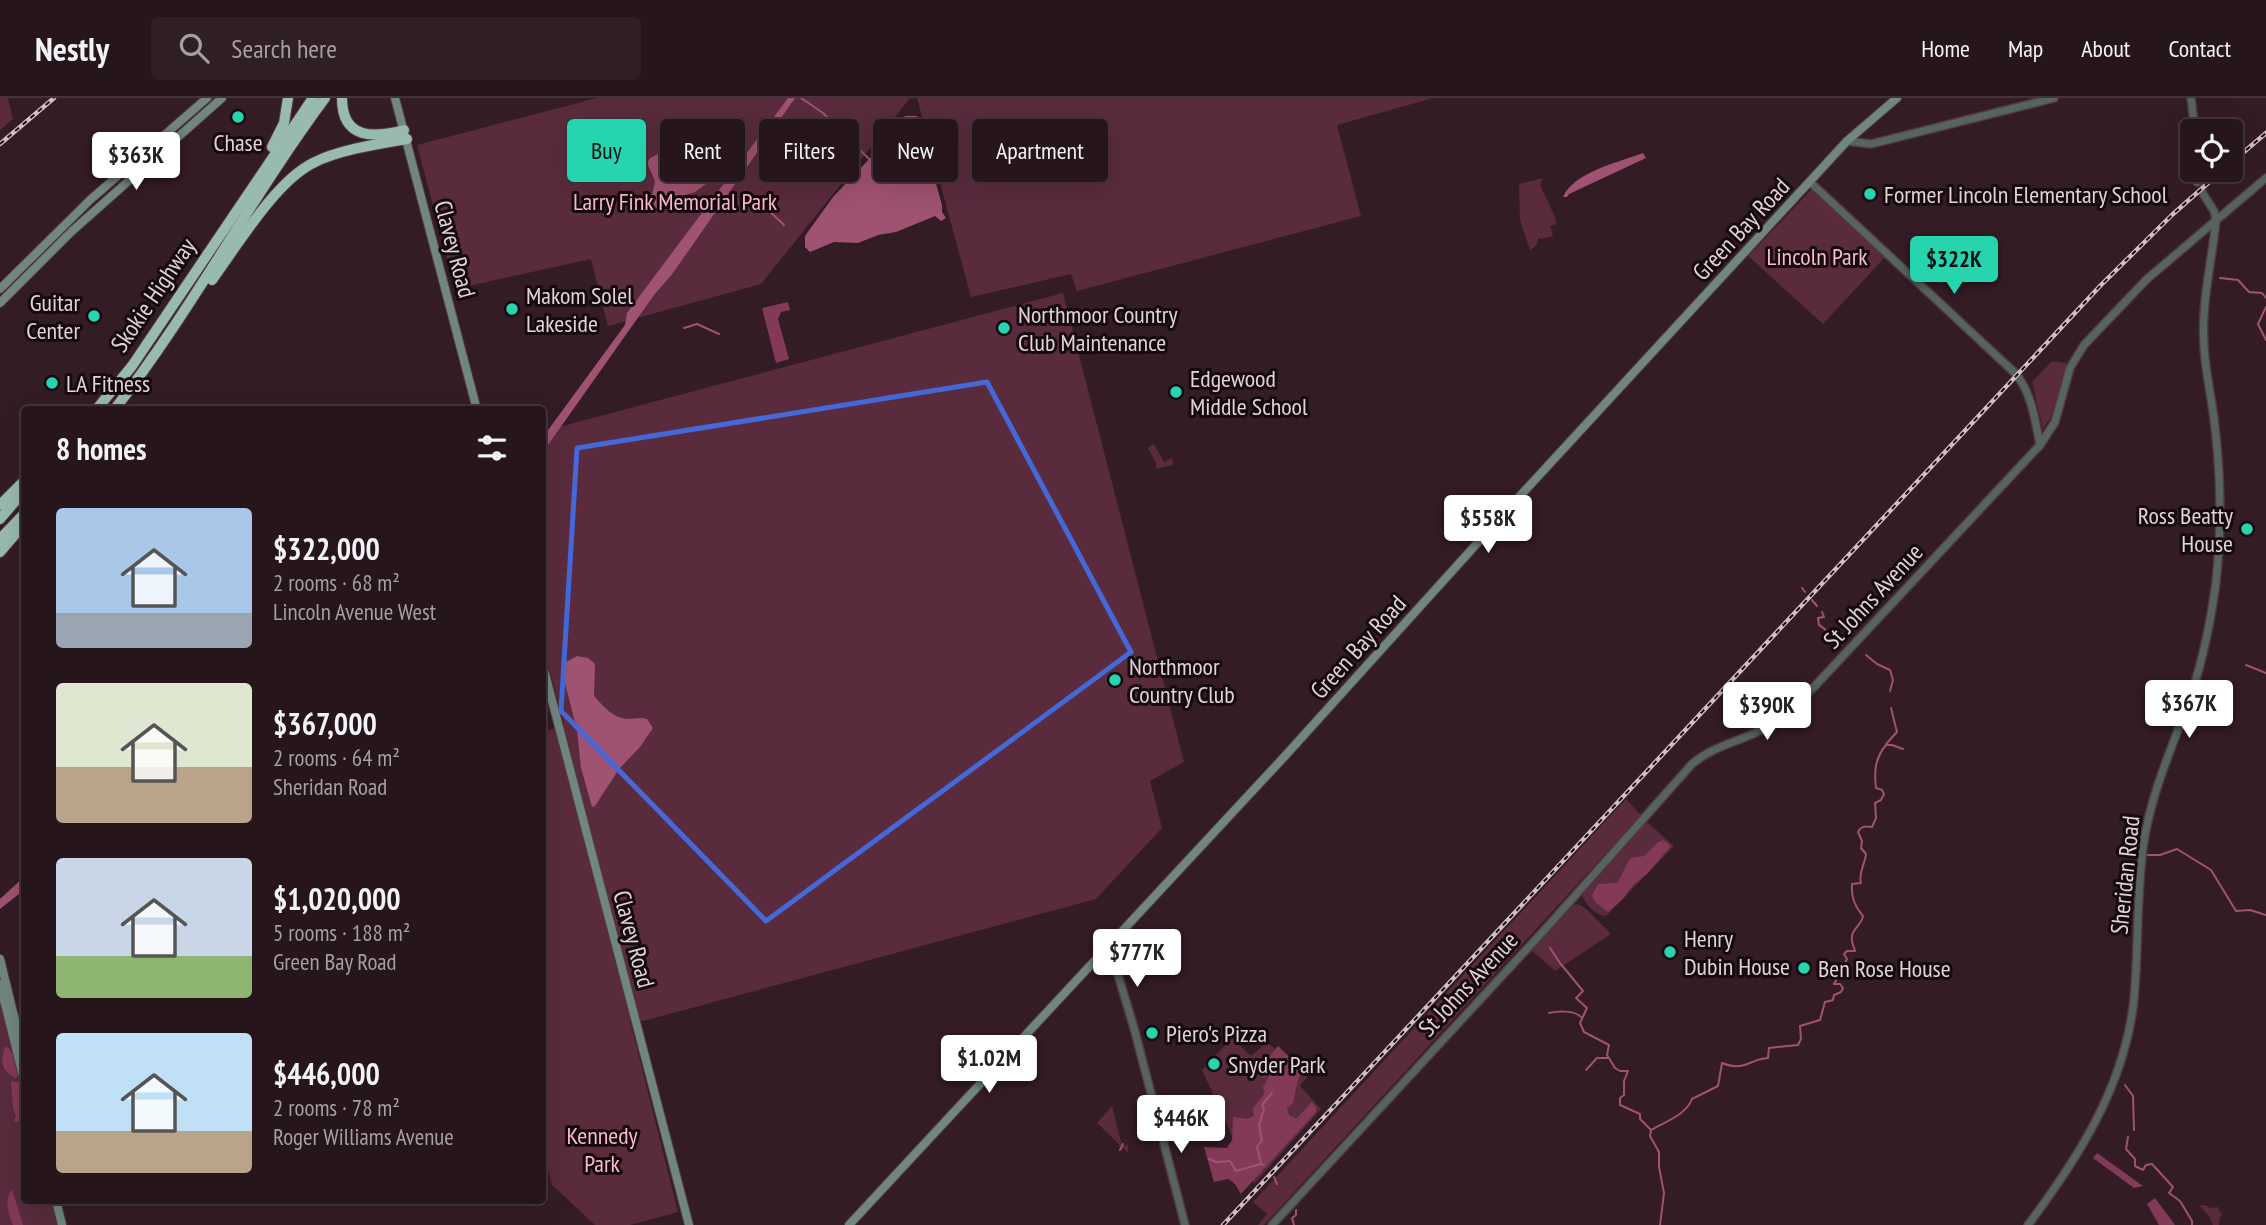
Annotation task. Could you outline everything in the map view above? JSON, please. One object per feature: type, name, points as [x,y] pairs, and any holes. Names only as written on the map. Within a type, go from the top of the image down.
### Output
[{"type":"highway","points":[[234,213],[280,133],[288,98]]},
{"type":"highway","name":"Skokie Highway","points":[[99,406],[132,366],[313,98]]},
{"type":"highway","name":"Skokie Highway","points":[[117,406],[174,327],[292,144],[325,98]]},
{"type":"highway","points":[[342,98],[343,110],[352,125],[366,135],[405,134]]},
{"type":"highway","points":[[174,327],[272,200],[294,176],[322,158],[405,134]]},
{"type":"highway","points":[[0,505],[21,484]]},
{"type":"highway","points":[[0,519],[21,494]]},
{"type":"highway","points":[[0,539],[21,517]]},
{"type":"highway","points":[[0,552],[21,528]]},
{"type":"main road","points":[[0,289],[95,196],[207,98]]},
{"type":"main road","points":[[0,303],[71,232],[222,98]]},
{"type":"main road","name":"Green Bay Road","points":[[849,1225],[1847,141],[1897,98]]},
{"type":"main road","points":[[381,136],[394,127],[395,99]]},
{"type":"main road","name":"Clavey Road","points":[[395,99],[476,406]]},
{"type":"main road","points":[[95,196],[102,204]]},
{"type":"main road","points":[[64,225],[71,232]]},
{"type":"main road","name":"Clavey Road","points":[[546,678],[689,1225]]},
{"type":"main road","points":[[0,959],[21,1045]]},
{"type":"main road","points":[[0,984],[21,1068]]},
{"type":"main road","points":[[59,1204],[62,1225]]},
{"type":"main road","points":[[60,1204],[68,1225]]},
{"type":"street","points":[[1847,141],[1871,144],[2054,98]]},
{"type":"street","points":[[2191,98],[2194,119]]},
{"type":"street","name":"St Johns Avenue","points":[[1272,1225],[1549,925],[1692,764],[1710,750],[1774,723],[1795,706],[2040,445],[2055,422],[2070,368],[2084,345],[2147,279],[2266,178]]},
{"type":"street","points":[[1810,182],[2023,382],[2029,396],[2040,445]]},
{"type":"street","points":[[2205,193],[2216,220]]},
{"type":"street","name":"Sheridan Road","points":[[2028,1225],[2080,1152],[2113,1087],[2121,1061],[2133,1002],[2138,888],[2144,838],[2160,778],[2191,694],[2210,619],[2220,535],[2220,479],[2203,331],[2208,270],[2216,220]]},
{"type":"street","points":[[1109,945],[1134,1028],[1185,1225]]},
{"type":"highlighted area","points":[[987,382],[1131,652],[766,921],[561,711],[577,448]]},
{"type":"green space","points":[[0,98],[8,98],[13,119],[0,130]]},
{"type":"green space","name":"Larry Fink Memorial Park","points":[[597,98],[910,98],[893,119],[873,119],[873,144],[859,162],[859,119],[759,119],[759,182],[843,182],[761,284],[608,326],[591,259],[455,289],[417,145]]},
{"type":"green space","points":[[917,98],[1433,98],[1337,125],[1361,216],[1077,291],[1071,274],[971,297],[940,182],[958,182],[958,119],[923,119]]},
{"type":"green space","points":[[1543,178],[1540,185],[1556,224],[1548,227],[1551,228],[1553,236],[1538,238],[1537,245],[1530,250],[1520,220],[1519,184]]},
{"type":"green space","name":"Lincoln Park","points":[[1811,190],[1885,257],[1823,324],[1748,256]]},
{"type":"green space","name":"Northmoor Country Club","points":[[1063,293],[1184,762],[1150,781],[1162,828],[1096,899],[643,1021],[630,1020],[678,1212],[630,1225],[595,1225],[552,1185],[546,1162],[546,731],[564,725],[546,656],[546,447],[559,427]]},
{"type":"green space","points":[[2052,361],[2067,363],[2051,417],[2043,429],[2032,382]]},
{"type":"green space","points":[[1154,444],[1164,462],[1172,458],[1173,465],[1156,469],[1156,463],[1148,448]]},
{"type":"green space","points":[[1626,799],[1641,815],[1264,1225],[1258,1225],[1267,1214],[1253,1202]]},
{"type":"green space","points":[[1648,823],[1674,846],[1606,916],[1598,914],[1587,905],[1582,893],[1641,825]]},
{"type":"green space","points":[[1578,904],[1611,934],[1555,971],[1531,950],[1573,905]]},
{"type":"green space","points":[[0,992],[21,1075],[21,1204],[55,1204],[60,1225],[0,1225]]},
{"type":"green space","points":[[1232,1038],[1251,1056],[1267,1042],[1307,1077],[1300,1086],[1321,1109],[1254,1184],[1202,1070]]},
{"type":"green space","points":[[1112,1106],[1122,1146],[1128,1145],[1128,1153],[1097,1123]]},
{"type":"green space","points":[[2199,1205],[2218,1207],[2223,1214],[2219,1225],[2213,1225]]},
{"type":"shaded area","points":[[788,98],[795,98],[780,119],[772,119]]},
{"type":"shaded area","points":[[905,116],[917,116],[918,119],[902,119]]},
{"type":"shaded area","points":[[759,137],[759,150],[745,170],[745,155]]},
{"type":"shaded area","points":[[660,153],[660,182],[708,182],[695,192],[679,197],[668,209],[660,210],[654,207],[651,200],[655,181],[647,163]]},
{"type":"shaded area","points":[[1643,153],[1646,158],[1563,197],[1569,188],[1587,174]]},
{"type":"shaded area","points":[[873,155],[873,182],[936,182],[942,212],[946,218],[941,221],[935,216],[896,232],[878,235],[858,243],[834,242],[810,252],[805,247],[805,236],[847,182],[859,182],[859,170]]},
{"type":"shaded area","points":[[725,182],[736,182],[546,448],[546,433],[625,325],[627,313]]},
{"type":"shaded area","points":[[788,302],[790,310],[781,312],[778,319],[789,359],[776,363],[762,308]]},
{"type":"shaded area","points":[[577,656],[588,658],[595,664],[594,696],[606,708],[614,715],[624,718],[647,719],[653,728],[592,807],[581,768],[577,730],[562,672],[562,664]]},
{"type":"shaded area","points":[[1663,840],[1671,846],[1623,899],[1608,912],[1595,902],[1592,895],[1598,884],[1617,883],[1631,858],[1644,856]]},
{"type":"shaded area","points":[[21,880],[21,892],[0,909],[0,899]]},
{"type":"shaded area","points":[[6,1046],[16,1061],[16,1079],[4,1068]]},
{"type":"shaded area","points":[[1278,1046],[1303,1070],[1293,1103],[1287,1108],[1289,1115],[1296,1119],[1312,1102],[1316,1112],[1241,1194],[1228,1179],[1214,1182],[1204,1147],[1227,1148],[1232,1140],[1233,1117],[1247,1119],[1254,1116],[1253,1108],[1264,1094],[1263,1087],[1269,1076],[1263,1078],[1263,1066],[1256,1068],[1246,1060],[1252,1058],[1258,1062],[1267,1059]]},
{"type":"shaded area","points":[[11,1081],[21,1083],[21,1119],[17,1122],[14,1121],[16,1116]]},
{"type":"shaded area","points":[[2097,1153],[2143,1186],[2134,1188],[2093,1158]]},
{"type":"shaded area","points":[[12,1189],[23,1225],[13,1225],[10,1216],[7,1202]]},
{"type":"shaded area","points":[[2155,1198],[2175,1225],[2159,1225],[2147,1204]]},
{"type":"waterway","points":[[801,98],[823,113],[869,159]]},
{"type":"waterway","points":[[764,206],[784,225]]},
{"type":"waterway","points":[[2220,278],[2238,280],[2249,292],[2262,293],[2266,298]]},
{"type":"waterway","points":[[2266,307],[2258,324],[2266,340]]},
{"type":"waterway","points":[[684,328],[697,324],[719,334]]},
{"type":"waterway","points":[[1802,588],[1805,592]]},
{"type":"waterway","points":[[1812,600],[1817,606]]},
{"type":"waterway","points":[[1822,612],[1824,617],[1818,618],[1819,625],[1841,645]]},
{"type":"waterway","points":[[1866,655],[1890,670],[1893,680],[1890,691]]},
{"type":"waterway","points":[[2246,665],[2266,673]]},
{"type":"waterway","points":[[1886,744],[1897,732],[1891,708]]},
{"type":"waterway","points":[[1651,1130],[1680,1114],[1692,1099],[1718,1086],[1722,1063],[1742,1066],[1768,1058],[1769,1048],[1798,1045],[1801,1039],[1800,1026],[1820,1020],[1825,1002],[1833,1000],[1834,995],[1841,992],[1843,988],[1840,984],[1834,984],[1847,959],[1844,954],[1847,951],[1855,951],[1852,936],[1863,916],[1854,902],[1852,889],[1852,884],[1861,883],[1860,876],[1866,854],[1861,848],[1862,841],[1858,832],[1864,827],[1872,827],[1876,818],[1875,803],[1881,800],[1884,794],[1876,788],[1877,760],[1886,745],[1903,749]]},
{"type":"waterway","points":[[2147,855],[2160,855],[2177,849],[2211,870],[2236,911],[2250,910],[2266,915]]},
{"type":"waterway","points":[[1550,948],[1583,991],[1576,998],[1587,1008],[1580,1023],[1584,1032],[1609,1045],[1607,1055],[1615,1068],[1628,1071],[1620,1105],[1640,1114],[1640,1119],[1651,1130],[1650,1136],[1659,1152],[1664,1193],[1660,1225]]},
{"type":"waterway","points":[[1549,1013],[1570,1012],[1581,1017]]},
{"type":"waterway","points":[[1586,1070],[1597,1058],[1608,1058]]},
{"type":"waterway","points":[[2125,1085],[2133,1096],[2134,1130]]},
{"type":"waterway","points":[[1261,1164],[1257,1147],[1262,1140],[1259,1125],[1264,1109],[1262,1105],[1272,1093]]},
{"type":"waterway","points":[[2128,1137],[2126,1149],[2135,1159],[2135,1166],[2143,1170],[2146,1165],[2152,1164],[2173,1187],[2169,1193],[2180,1201],[2192,1225]]},
{"type":"waterway","points":[[1120,1150],[1123,1144]]},
{"type":"waterway","points":[[1209,1159],[1216,1162],[1230,1161],[1236,1171],[1264,1165]]},
{"type":"waterway","points":[[1274,1177],[1277,1184]]},
{"type":"waterway","points":[[1294,1225],[1292,1218],[1296,1215],[1296,1210]]},
{"type":"tunnel","points":[[2202,182],[2206,190]]},
{"type":"railway","points":[[0,144],[54,98]]},
{"type":"railway","points":[[2243,153],[2266,133]]},
{"type":"railway","points":[[1223,1225],[2101,285],[2209,182]]},
{"type":"place","name":"Chase","points":[[238,117]]},
{"type":"place","name":"Former Lincoln Elementary School","points":[[1870,194]]},
{"type":"place","name":"Makom Solel Lakeside","points":[[512,309]]},
{"type":"place","name":"Guitar Center","points":[[94,316]]},
{"type":"place","name":"Northmoor Country Club Maintenance","points":[[1004,328]]},
{"type":"place","name":"LA Fitness","points":[[52,383]]},
{"type":"place","name":"Edgewood Middle School","points":[[1176,392]]},
{"type":"place","name":"Ross Beatty House","points":[[2247,529]]},
{"type":"place","name":"Northmoor Country Club","points":[[1115,680]]},
{"type":"place","name":"Henry Dubin House","points":[[1670,952]]},
{"type":"place","name":"Ben Rose House","points":[[1804,968]]},
{"type":"place","name":"Piero's Pizza","points":[[1152,1033]]},
{"type":"place","name":"Snyder Park","points":[[1214,1064]]},
{"type":"park label","name":"Kennedy Park","points":[[602,1149]]}]
